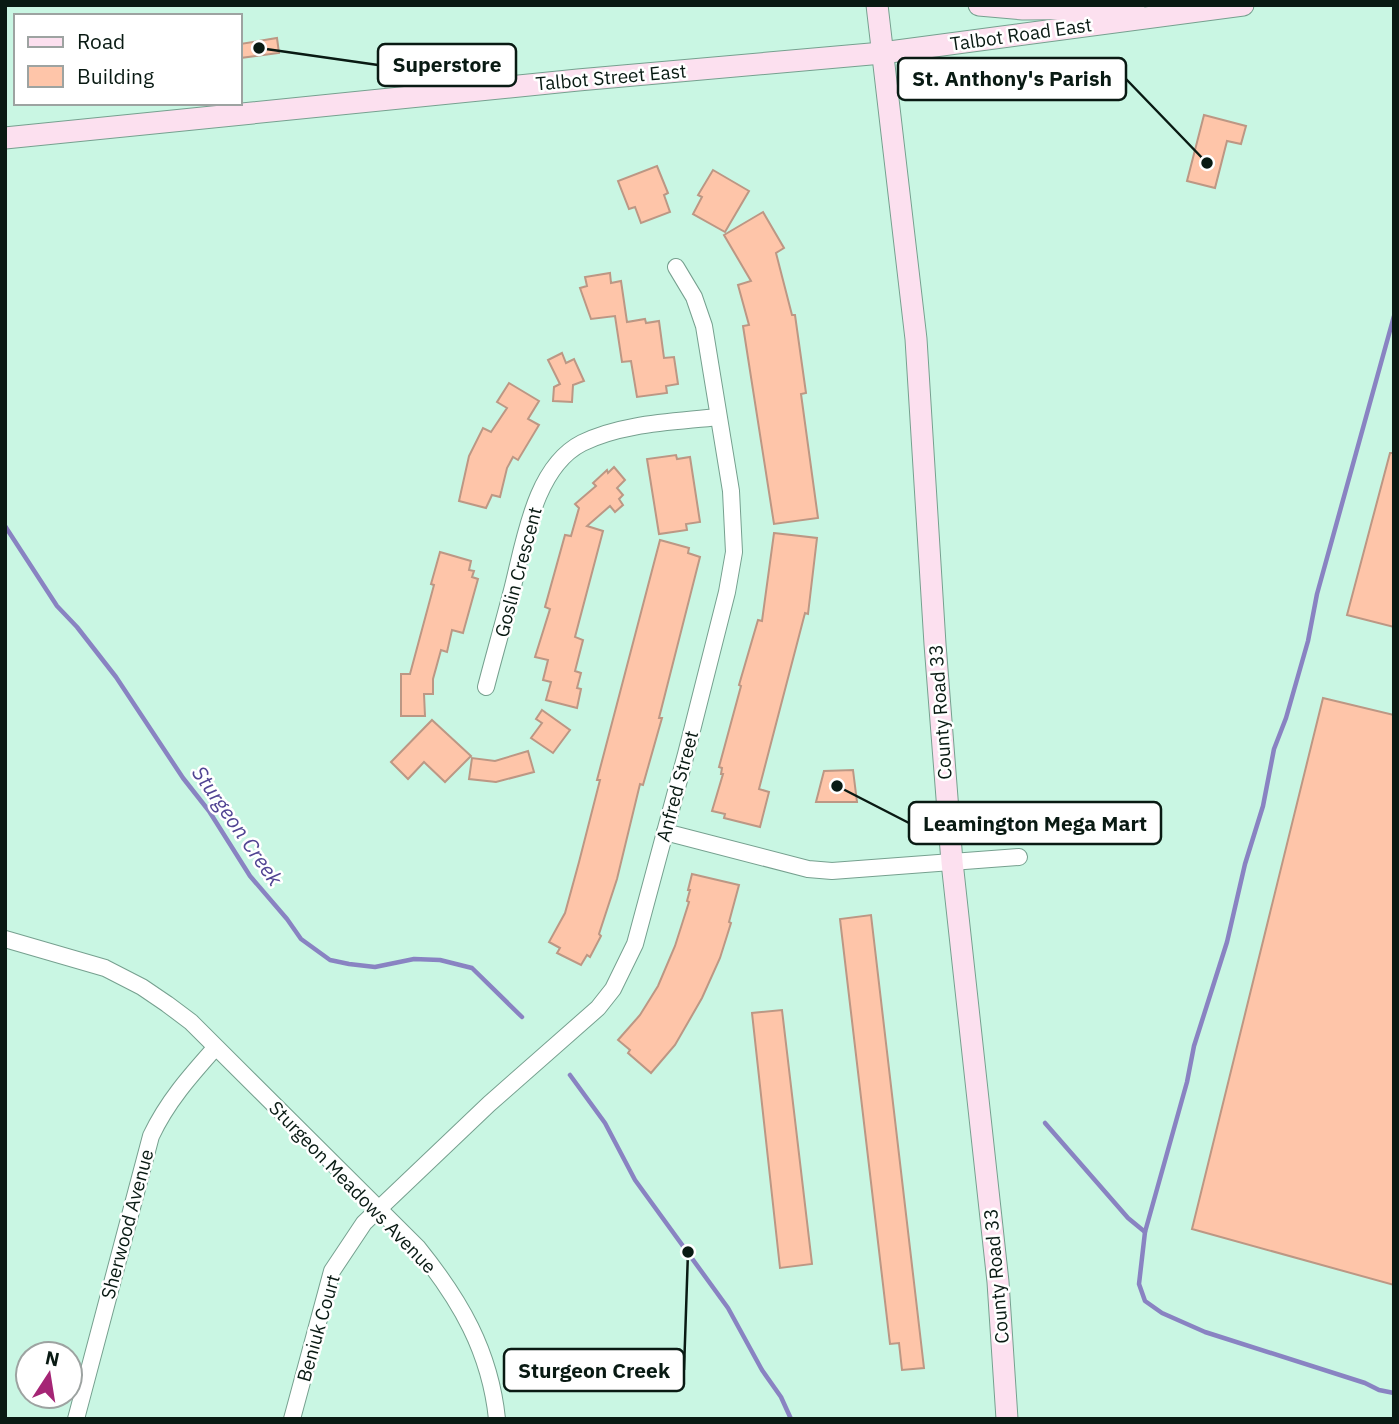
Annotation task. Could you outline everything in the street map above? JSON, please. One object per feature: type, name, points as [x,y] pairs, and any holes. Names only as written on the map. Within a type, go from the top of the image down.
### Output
[{"type":"main road","name":"County Road 33","points":[[877,5],[916,340],[952,862],[999,1282],[1007,1419]]},
{"type":"main road","points":[[979,5],[1023,9],[1203,9]]},
{"type":"main road","name":"Talbot Road East","points":[[882,53],[1243,5]]},
{"type":"main road","name":"Talbot Street East","points":[[5,138],[578,80],[882,53]]},
{"type":"street","name":"Anfred Street","points":[[378,1208],[597,1008],[613,989],[635,944],[687,754],[732,570],[734,538],[732,506],[700,311],[676,267]]},
{"type":"street","name":"Goslin Crescent","points":[[486,687],[531,519],[542,488],[556,464],[573,449],[603,435],[718,417]]},
{"type":"street","points":[[665,832],[808,869],[832,871],[1018,857]]},
{"type":"street","name":"Sturgeon Meadows Avenue","points":[[5,939],[105,968],[142,987],[191,1022],[418,1248],[458,1301],[479,1342],[497,1419]]},
{"type":"street","name":"Sherwood Avenue","points":[[76,1419],[151,1136],[177,1091],[215,1048]]},
{"type":"street","name":"Beniuk Court","points":[[292,1419],[332,1271],[364,1223],[378,1208]]},
{"type":"building","points":[[277,38],[279,53],[242,58],[242,44]]},
{"type":"building","points":[[1204,115],[1246,126],[1241,144],[1227,141],[1215,188],[1187,181]]},
{"type":"building","points":[[657,166],[668,193],[664,195],[670,212],[641,223],[635,207],[629,209],[618,181]]},
{"type":"building","points":[[713,170],[749,191],[725,232],[693,214],[702,197],[698,195]]},
{"type":"building","points":[[763,212],[784,248],[776,253],[792,315],[795,315],[806,393],[801,394],[818,518],[774,524],[743,326],[749,325],[738,285],[751,281],[724,235]]},
{"type":"building","points":[[610,273],[611,283],[621,281],[627,322],[645,319],[646,323],[659,321],[664,358],[674,357],[678,384],[666,386],[667,393],[637,397],[631,361],[622,362],[615,316],[591,319],[580,288],[587,286],[585,277]]},
{"type":"building","points":[[562,353],[566,363],[574,359],[584,381],[573,385],[572,402],[553,401],[554,387],[560,384],[548,360]]},
{"type":"building","points":[[509,383],[539,401],[528,419],[539,425],[518,460],[513,457],[507,468],[500,497],[492,495],[486,508],[459,501],[469,456],[483,428],[491,432],[507,408],[497,402]]},
{"type":"building","points":[[1390,453],[1394,453],[1394,627],[1347,615]]},
{"type":"building","points":[[676,455],[677,459],[690,457],[700,522],[686,524],[687,530],[659,534],[647,459]]},
{"type":"building","points":[[614,467],[625,480],[617,488],[623,495],[619,499],[623,505],[615,512],[610,506],[587,526],[603,531],[575,637],[583,640],[575,671],[581,673],[577,688],[581,689],[577,708],[546,700],[551,682],[543,680],[548,660],[535,657],[550,609],[545,607],[565,535],[571,536],[579,508],[575,504],[596,486],[593,483]]},
{"type":"building","points":[[774,533],[817,538],[808,614],[805,613],[759,789],[769,792],[760,827],[724,818],[725,814],[712,811],[723,774],[722,768],[719,767],[741,686],[739,685],[758,620],[762,621]]},
{"type":"building","points":[[660,540],[689,548],[688,553],[700,557],[659,718],[662,718],[643,785],[640,784],[617,879],[599,934],[601,936],[590,957],[587,955],[581,965],[557,953],[560,948],[549,942],[565,913]]},
{"type":"building","points":[[440,552],[471,561],[469,570],[474,571],[472,577],[478,579],[463,633],[452,630],[447,652],[441,650],[433,679],[433,694],[424,694],[425,716],[401,716],[401,674],[410,674]]},
{"type":"building","points":[[1323,698],[1394,715],[1394,1285],[1192,1229]]},
{"type":"building","points":[[542,710],[570,730],[553,753],[531,738],[542,723],[536,719]]},
{"type":"building","points":[[432,720],[471,756],[445,782],[424,762],[408,779],[391,762]]},
{"type":"building","points":[[528,751],[534,772],[496,782],[469,779],[472,758],[495,761]]},
{"type":"building","points":[[853,770],[857,802],[816,802],[824,771]]},
{"type":"building","points":[[692,874],[739,885],[720,958],[702,998],[675,1045],[651,1073],[628,1053],[630,1050],[618,1040],[640,1015],[658,986],[689,902],[688,890]]},
{"type":"building","points":[[871,915],[924,1368],[902,1370],[899,1343],[890,1344],[840,919]]},
{"type":"building","points":[[782,1010],[812,1264],[780,1268],[752,1013]]},
{"type":"waterway","points":[[1394,316],[1317,594],[1308,641],[1286,718],[1274,749],[1263,806],[1245,864],[1227,942],[1194,1046],[1187,1082],[1145,1232],[1139,1284],[1145,1301],[1162,1313],[1205,1332],[1394,1393]]},
{"type":"waterway","name":"Sturgeon Creek","points":[[5,526],[57,606],[116,677],[183,778],[209,811],[250,876],[301,939],[330,960],[349,964],[375,967],[414,959],[440,960],[472,968],[522,1017]]},
{"type":"waterway","name":"Sturgeon Creek","points":[[570,1075],[605,1123],[635,1180],[728,1308],[762,1370],[781,1397],[791,1419]]},
{"type":"waterway","points":[[1045,1123],[1128,1218],[1145,1232]]},
{"type":"place","name":"Superstore","points":[[259,48]]},
{"type":"place","name":"St. Anthony's Parish","points":[[1207,163]]},
{"type":"place","name":"Leamington Mega Mart","points":[[837,786]]},
{"type":"place","name":"Sturgeon Creek","points":[[688,1252]]}]
